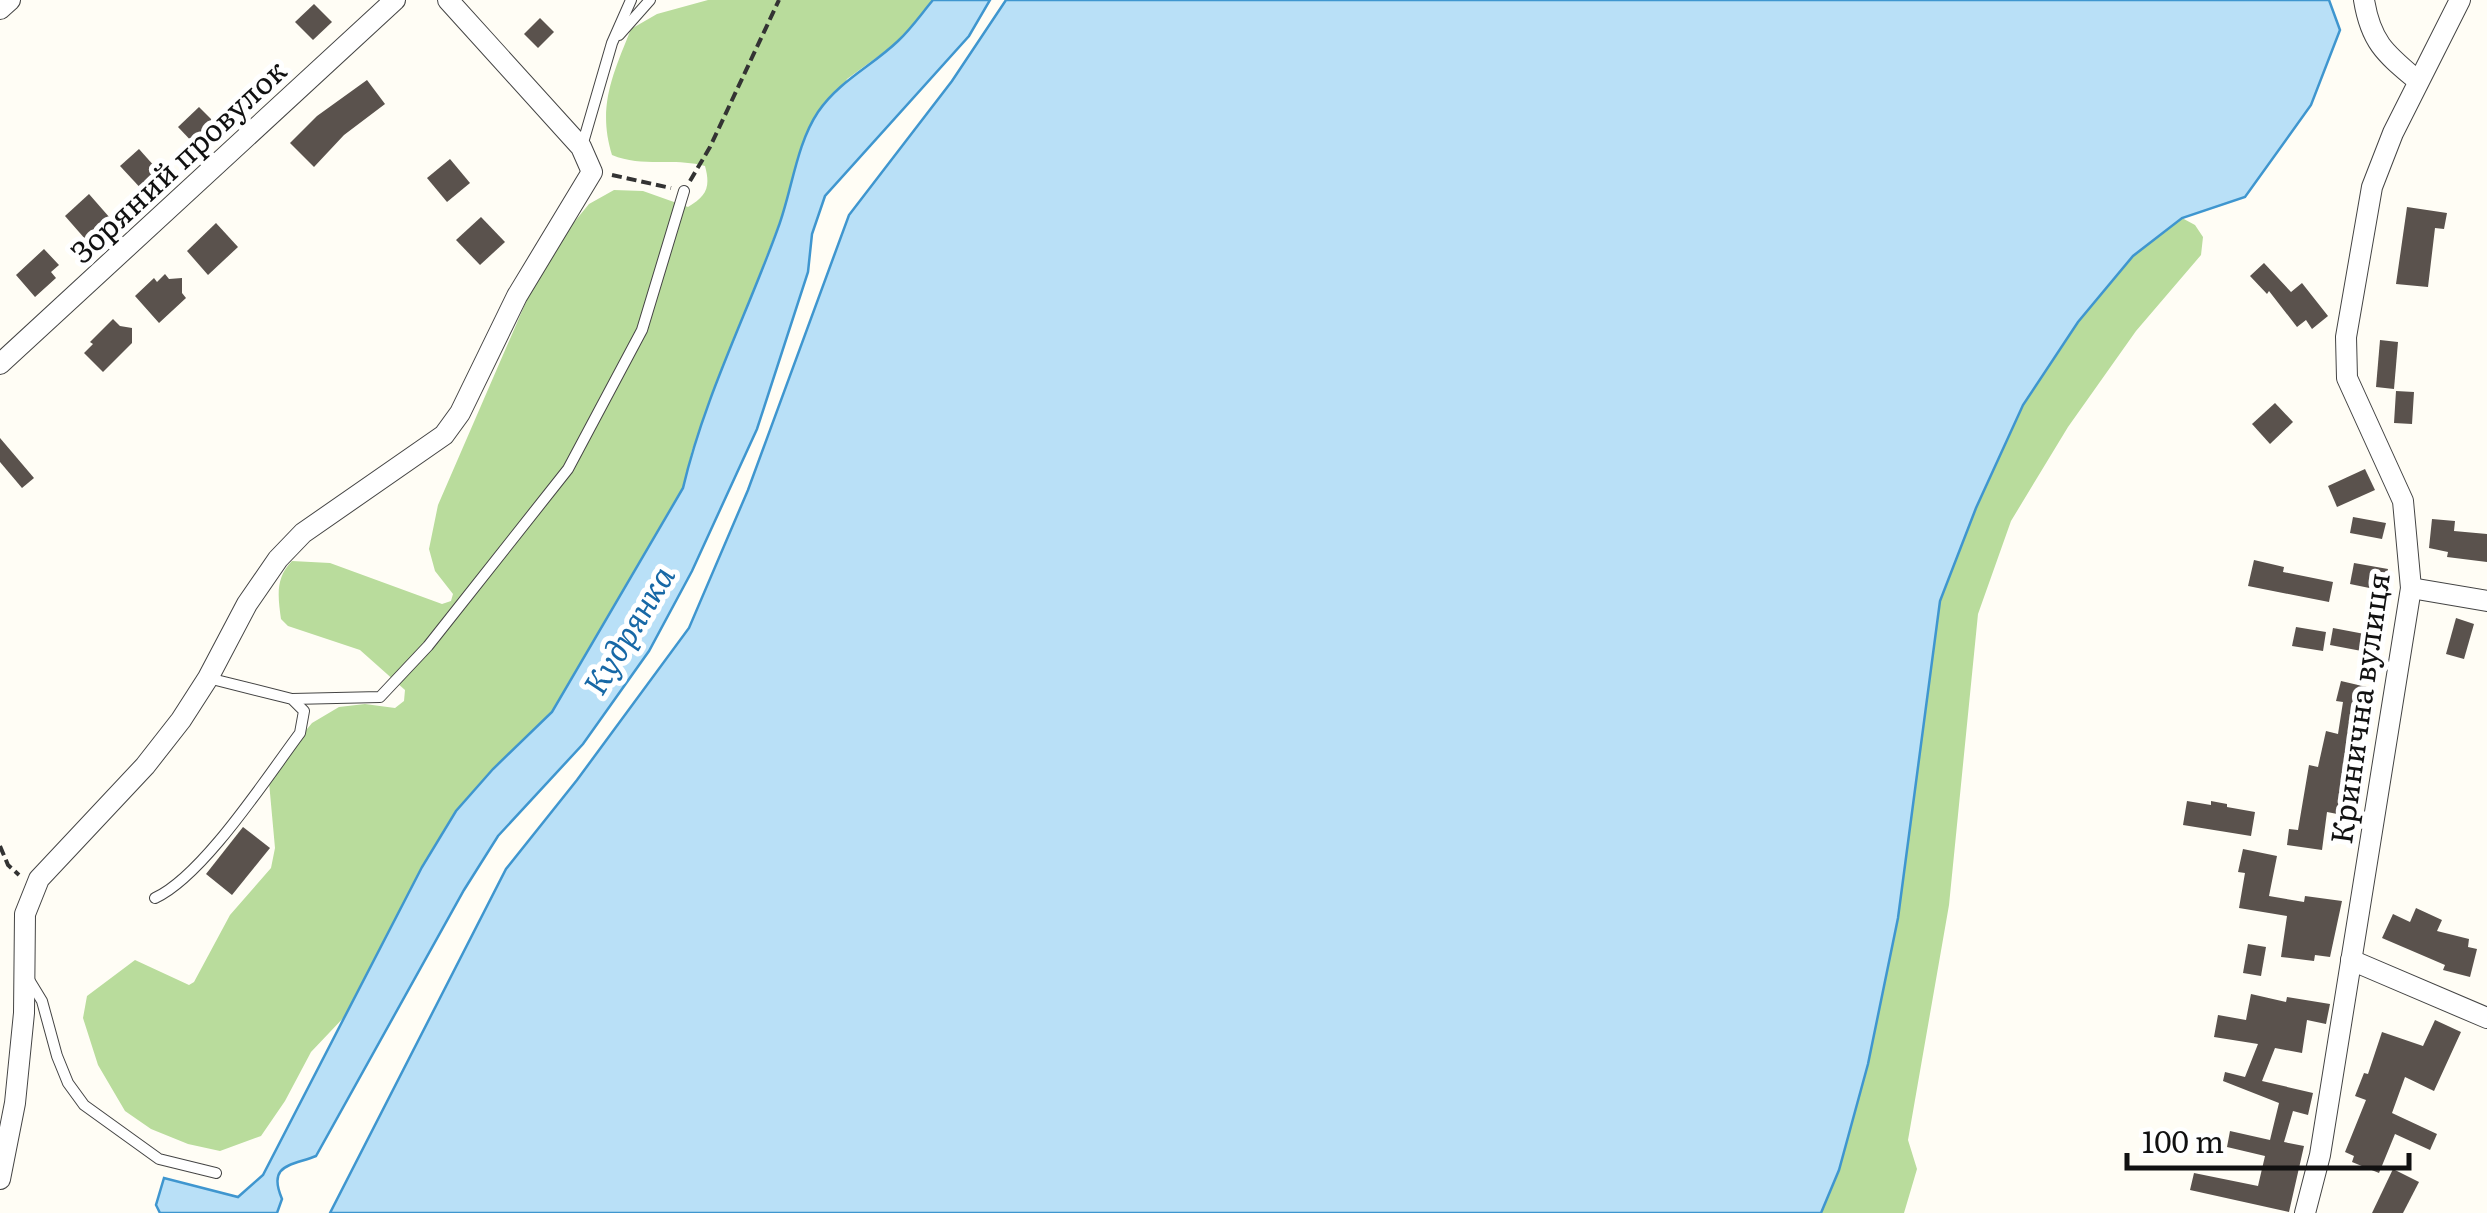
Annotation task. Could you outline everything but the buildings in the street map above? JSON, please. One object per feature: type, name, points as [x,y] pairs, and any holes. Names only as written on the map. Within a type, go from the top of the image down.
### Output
[{"type":"street","points":[[0,9],[10,0]]},
{"type":"street","name":"Зоряний провулок","points":[[0,364],[396,0]]},
{"type":"street","points":[[0,1179],[15,1103],[25,972],[25,914],[39,878],[145,766],[181,720],[247,604],[278,559],[303,532],[444,435],[460,413],[517,296],[592,172],[581,147],[448,0]]},
{"type":"street","points":[[2364,0],[2373,37],[2388,56],[2418,80]]},
{"type":"street","name":"Кринична вулиця","points":[[2305,1213],[2320,1155],[2410,588],[2403,501],[2347,378],[2346,337],[2372,187],[2418,80],[2460,0]]},
{"type":"street","points":[[2410,588],[2487,601]]},
{"type":"street","points":[[2351,960],[2487,1018]]},
{"type":"lane","points":[[581,147],[612,43],[631,0]]},
{"type":"lane","points":[[612,43],[650,0]]},
{"type":"lane","points":[[208,678],[292,699],[380,697],[428,646],[568,469],[642,330],[684,191]]},
{"type":"lane","points":[[156,898],[184,881],[300,733],[304,711],[292,699]]},
{"type":"lane","points":[[25,972],[42,1000],[68,1083],[84,1104],[159,1158],[216,1173]]},
{"type":"path","points":[[592,172],[684,191],[710,147],[779,0]]},
{"type":"path","points":[[0,846],[8,865],[34,889]]},
{"type":"green space","points":[[708,0],[933,0],[899,41],[847,79],[786,205],[692,450],[683,487],[552,712],[456,811],[422,867],[348,1013],[311,1052],[261,1136],[220,1151],[188,1144],[151,1129],[125,1111],[98,1065],[83,1018],[87,996],[135,960],[189,985],[194,982],[230,915],[271,868],[275,848],[269,782],[288,752],[312,723],[339,707],[365,704],[395,708],[404,701],[405,690],[360,650],[288,626],[281,619],[279,595],[283,574],[292,561],[330,563],[442,604],[451,601],[453,594],[435,571],[429,549],[438,505],[532,288],[561,238],[589,204],[614,190],[643,191],[688,207],[706,191],[705,166],[635,161],[612,155],[606,121],[613,76],[631,29],[657,14]]},
{"type":"green space","points":[[2182,218],[2195,225],[2203,237],[2201,255],[2136,331],[2068,427],[2011,521],[1978,614],[1949,905],[1908,1140],[1917,1169],[1904,1213],[1821,1213],[1839,1170],[1868,1064],[1898,918],[1940,601],[1976,508],[2023,405],[2078,322],[2133,256]]},
{"type":"water","name":"Кудрянка","points":[[933,0],[990,0],[969,36],[825,196],[812,234],[808,272],[757,429],[692,571],[649,651],[583,744],[498,836],[316,1156],[280,1173],[277,1179],[282,1199],[277,1213],[160,1213],[156,1205],[164,1178],[238,1197],[263,1175],[422,867],[456,811],[552,712],[683,488],[702,422],[778,228],[799,153],[818,112],[836,91],[898,41]]},
{"type":"water","points":[[1006,0],[2329,0],[2340,30],[2311,105],[2245,197],[2182,218],[2133,256],[2078,322],[2023,405],[1976,508],[1940,601],[1898,918],[1868,1064],[1839,1170],[1821,1213],[330,1213],[506,869],[689,628],[748,490],[849,215],[952,81]]}]
